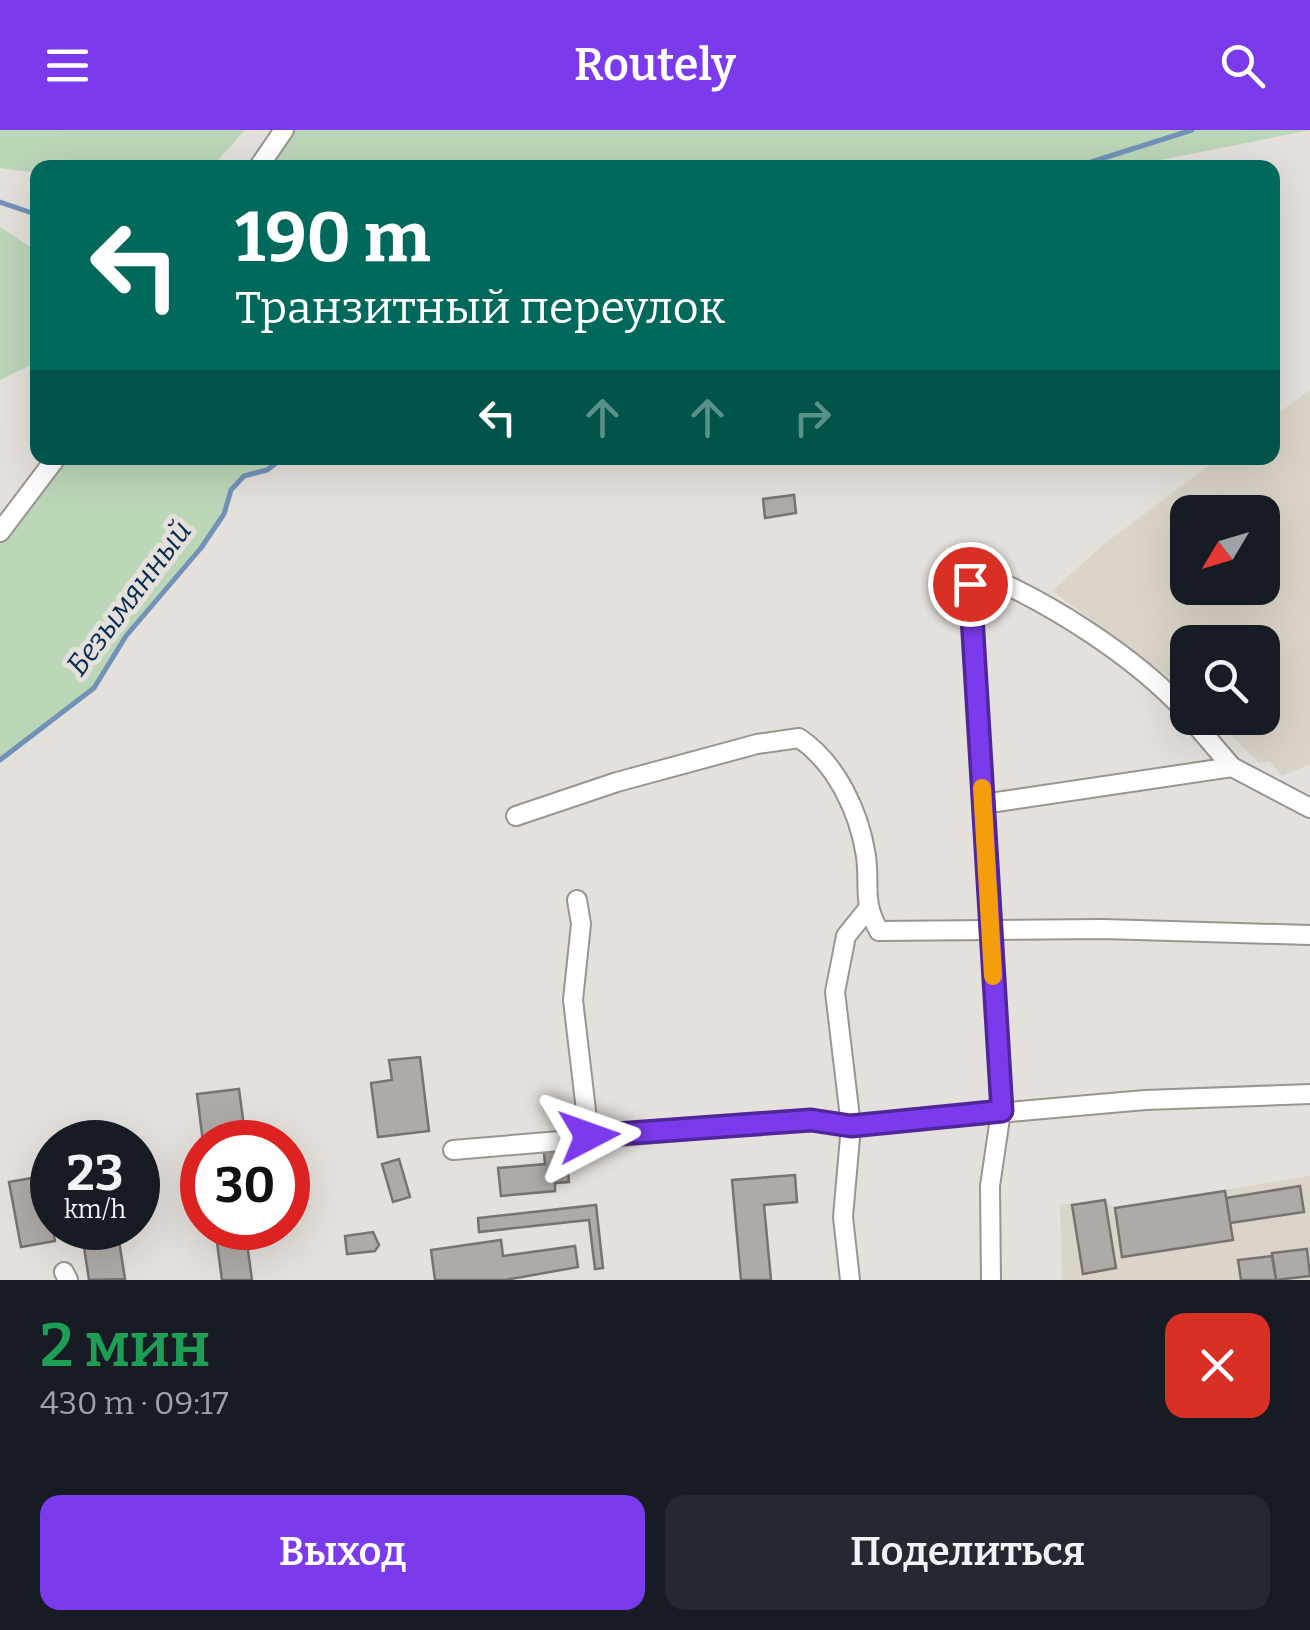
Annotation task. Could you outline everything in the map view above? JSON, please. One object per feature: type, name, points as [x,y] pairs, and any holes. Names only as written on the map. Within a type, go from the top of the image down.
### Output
[{"type":"street","points":[[263,160],[284,130]]},
{"type":"street","points":[[0,532],[51,465]]},
{"type":"street","points":[[992,1280],[990,1186],[1002,1111],[969,569],[1027,591],[1154,677],[1170,695]]},
{"type":"street","points":[[1205,735],[1232,767],[1310,808]]},
{"type":"street","points":[[516,816],[617,782],[757,744],[799,738],[823,754],[852,808],[866,856],[866,910],[879,931],[1103,930],[1310,936]]},
{"type":"street","points":[[983,804],[1232,767]]},
{"type":"street","points":[[577,900],[581,924],[572,1000],[589,1136]]},
{"type":"street","points":[[850,1280],[843,1217],[851,1126],[835,992],[846,936],[866,910]]},
{"type":"street","points":[[453,1150],[811,1120],[851,1126],[1002,1111],[1310,1094]]},
{"type":"shaded area","points":[[1310,390],[1310,764],[1282,776],[1269,761],[1259,763],[1232,735],[1280,735],[1280,625],[1170,625],[1170,678],[1052,591],[1104,544],[1210,465],[1280,465],[1280,412]]},
{"type":"shaded area","points":[[1310,1176],[1310,1280],[1062,1280],[1060,1205],[1105,1200],[1115,1208]]},
{"type":"green space","points":[[0,130],[245,130],[218,160],[30,160],[30,172],[0,168]]},
{"type":"green space","points":[[284,130],[1310,130],[1161,160],[263,160]]},
{"type":"green space","points":[[0,227],[30,247],[30,365],[0,380]]},
{"type":"green space","points":[[51,465],[274,465],[244,476],[231,490],[224,514],[201,548],[126,636],[94,688],[0,760],[0,532]]},
{"type":"building","points":[[794,495],[796,513],[765,518],[763,499]]},
{"type":"building","points":[[420,1057],[429,1131],[378,1137],[371,1083],[392,1080],[389,1060]]},
{"type":"building","points":[[239,1089],[243,1120],[200,1120],[197,1094]]},
{"type":"building","points":[[566,1150],[569,1182],[555,1183],[555,1191],[501,1196],[498,1168],[545,1164],[544,1152]]},
{"type":"building","points":[[399,1159],[410,1197],[393,1202],[382,1164]]},
{"type":"building","points":[[795,1175],[797,1202],[764,1205],[771,1280],[741,1280],[732,1180]]},
{"type":"building","points":[[30,1178],[30,1245],[21,1247],[9,1182]]},
{"type":"building","points":[[1300,1186],[1304,1212],[1230,1223],[1226,1198]]},
{"type":"building","points":[[1225,1191],[1233,1240],[1122,1257],[1115,1208]]},
{"type":"building","points":[[1105,1200],[1116,1268],[1083,1274],[1072,1205]]},
{"type":"building","points":[[596,1205],[603,1268],[595,1269],[589,1220],[479,1232],[478,1218]]},
{"type":"building","points":[[373,1232],[379,1245],[375,1251],[347,1254],[345,1236]]},
{"type":"building","points":[[501,1240],[503,1256],[575,1246],[578,1267],[505,1280],[435,1280],[431,1250]]},
{"type":"building","points":[[1307,1249],[1310,1276],[1276,1280],[1272,1253]]},
{"type":"building","points":[[84,1250],[120,1250],[125,1279],[89,1280]]},
{"type":"building","points":[[218,1250],[248,1250],[252,1280],[222,1280]]},
{"type":"building","points":[[1272,1256],[1276,1280],[1241,1280],[1238,1260]]},
{"type":"waterway","name":"Безымянный","points":[[1097,160],[1192,130]]},
{"type":"waterway","points":[[0,202],[30,212]]},
{"type":"waterway","name":"Безымянный","points":[[0,760],[94,688],[126,636],[201,548],[224,514],[231,490],[244,476],[274,465]]},
{"type":"slow traffic","points":[[982,788],[993,976]]},
{"type":"route","points":[[589,1136],[811,1120],[851,1126],[1002,1111],[970,584]]}]
